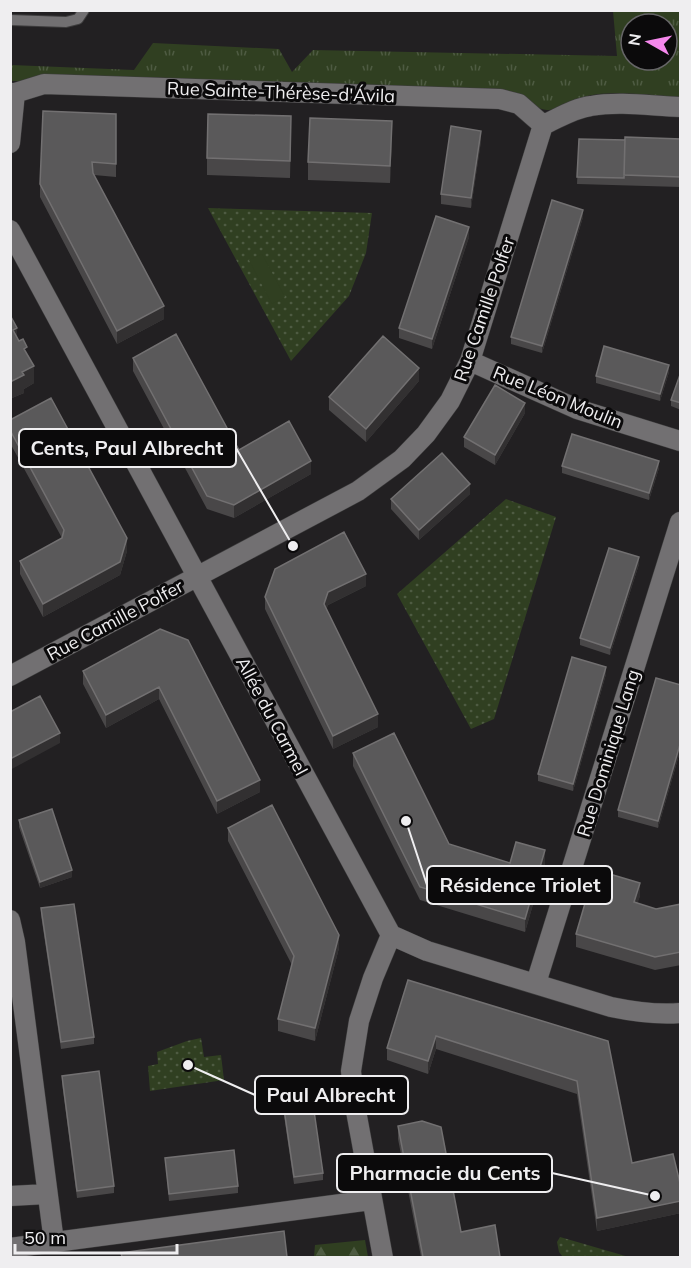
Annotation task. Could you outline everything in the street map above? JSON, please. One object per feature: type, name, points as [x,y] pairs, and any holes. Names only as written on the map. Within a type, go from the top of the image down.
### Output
[{"type":"street","name":"Rue Sainte-Thérèse-d'Ávila","points":[[13,93],[44,84],[500,99],[519,104],[543,125]]},
{"type":"street","points":[[10,143],[13,93]]},
{"type":"street","points":[[543,125],[590,106],[612,104],[681,107]]},
{"type":"street","name":"Rue Camille Polfer","points":[[10,676],[358,491],[402,459],[426,434],[450,401],[470,361],[543,125]]},
{"type":"street","name":"Allée du Carmel","points":[[10,231],[391,935]]},
{"type":"street","name":"Rue Léon Moulin","points":[[470,361],[577,409],[681,441]]},
{"type":"street","name":"Rue Dominique Lang","points":[[536,983],[675,562],[681,522]]},
{"type":"street","points":[[10,920],[15,942],[54,1242]]},
{"type":"street","points":[[383,1257],[371,1200],[351,1071],[359,1021],[373,978],[391,935],[427,951],[612,1007],[660,1014],[681,1012]]},
{"type":"street","points":[[10,1196],[47,1194]]},
{"type":"street","points":[[10,1248],[371,1200]]},
{"type":"lane","points":[[10,20],[66,22],[78,20],[84,10]]},
{"type":"green space","points":[[613,11],[680,11],[680,97],[621,93],[598,94],[587,96],[556,109],[544,110],[523,96],[11,81],[11,65],[134,70],[153,43],[279,49],[292,72],[313,50],[617,56]]},
{"type":"green space","points":[[208,208],[372,213],[366,253],[349,296],[291,361]]},
{"type":"green space","points":[[262,254],[285,297],[272,304],[249,260]]},
{"type":"green space","points":[[506,499],[556,517],[494,719],[471,729],[397,594]]},
{"type":"green space","points":[[201,1038],[204,1057],[221,1055],[224,1080],[150,1091],[148,1066],[158,1064],[157,1052]]},
{"type":"green space","points":[[560,1237],[629,1257],[563,1257],[559,1252],[557,1242]]},
{"type":"green space","points":[[365,1240],[368,1257],[314,1257],[315,1245]]},
{"type":"building","points":[[43,111],[116,114],[116,164],[92,162],[93,173],[164,306],[117,331],[40,184]]},
{"type":"building","points":[[208,114],[291,116],[290,161],[207,158]]},
{"type":"building","points":[[310,118],[392,121],[390,166],[308,162]]},
{"type":"building","points":[[451,126],[481,131],[471,198],[441,194]]},
{"type":"building","points":[[625,137],[681,139],[681,177],[624,175]]},
{"type":"building","points":[[579,139],[625,140],[624,178],[577,177]]},
{"type":"building","points":[[552,200],[583,210],[542,346],[511,337]]},
{"type":"building","points":[[436,216],[469,227],[432,339],[399,328]]},
{"type":"building","points":[[10,315],[17,328],[13,330],[19,341],[23,339],[27,347],[24,349],[34,366],[22,372],[24,375],[12,381],[10,379]]},
{"type":"building","points":[[176,334],[239,450],[289,421],[311,461],[234,505],[207,496],[133,358]]},
{"type":"building","points":[[383,336],[419,368],[366,429],[329,397]]},
{"type":"building","points":[[604,346],[669,365],[660,394],[596,376]]},
{"type":"building","points":[[681,372],[681,403],[671,400]]},
{"type":"building","points":[[495,385],[525,403],[495,455],[464,437]]},
{"type":"building","points":[[51,398],[127,538],[120,562],[43,604],[20,561],[62,538],[64,530],[10,430],[10,420]]},
{"type":"building","points":[[572,434],[659,461],[649,493],[562,466]]},
{"type":"building","points":[[442,453],[470,484],[419,530],[391,499]]},
{"type":"building","points":[[344,532],[366,574],[328,592],[324,604],[378,714],[333,736],[265,597],[275,569]]},
{"type":"building","points":[[609,548],[639,557],[610,648],[580,638]]},
{"type":"building","points":[[160,629],[188,640],[260,780],[217,801],[159,687],[106,715],[83,671]]},
{"type":"building","points":[[572,657],[606,667],[573,784],[538,774]]},
{"type":"building","points":[[656,678],[681,685],[681,741],[658,821],[618,810]]},
{"type":"building","points":[[40,696],[60,733],[10,759],[10,712]]},
{"type":"building","points":[[394,733],[449,844],[510,863],[516,842],[545,850],[525,919],[420,887],[353,753]]},
{"type":"building","points":[[272,805],[339,935],[315,1028],[278,1019],[294,956],[228,828]]},
{"type":"building","points":[[52,809],[72,870],[40,882],[19,820]]},
{"type":"building","points":[[603,872],[640,883],[634,902],[656,909],[681,904],[681,952],[655,957],[576,934],[591,883],[600,885]]},
{"type":"building","points":[[74,904],[94,1037],[61,1042],[41,908]]},
{"type":"building","points":[[408,980],[608,1041],[632,1163],[673,1154],[681,1187],[681,1201],[597,1218],[577,1081],[436,1036],[428,1061],[387,1048]]},
{"type":"building","points":[[99,1071],[114,1186],[77,1191],[62,1076]]},
{"type":"building","points":[[310,1083],[323,1173],[294,1177],[281,1088]]},
{"type":"building","points":[[422,1121],[441,1127],[461,1232],[495,1225],[500,1257],[423,1257],[398,1126]]},
{"type":"building","points":[[234,1150],[238,1186],[169,1194],[165,1158]]},
{"type":"building","points":[[284,1231],[287,1257],[122,1257],[121,1253]]},
{"type":"place","name":"Cents, Paul Albrecht","points":[[293,546]]},
{"type":"place","name":"Résidence Triolet","points":[[406,821]]},
{"type":"place","name":"Paul Albrecht","points":[[188,1065]]},
{"type":"place","name":"Pharmacie du Cents","points":[[655,1196]]}]
